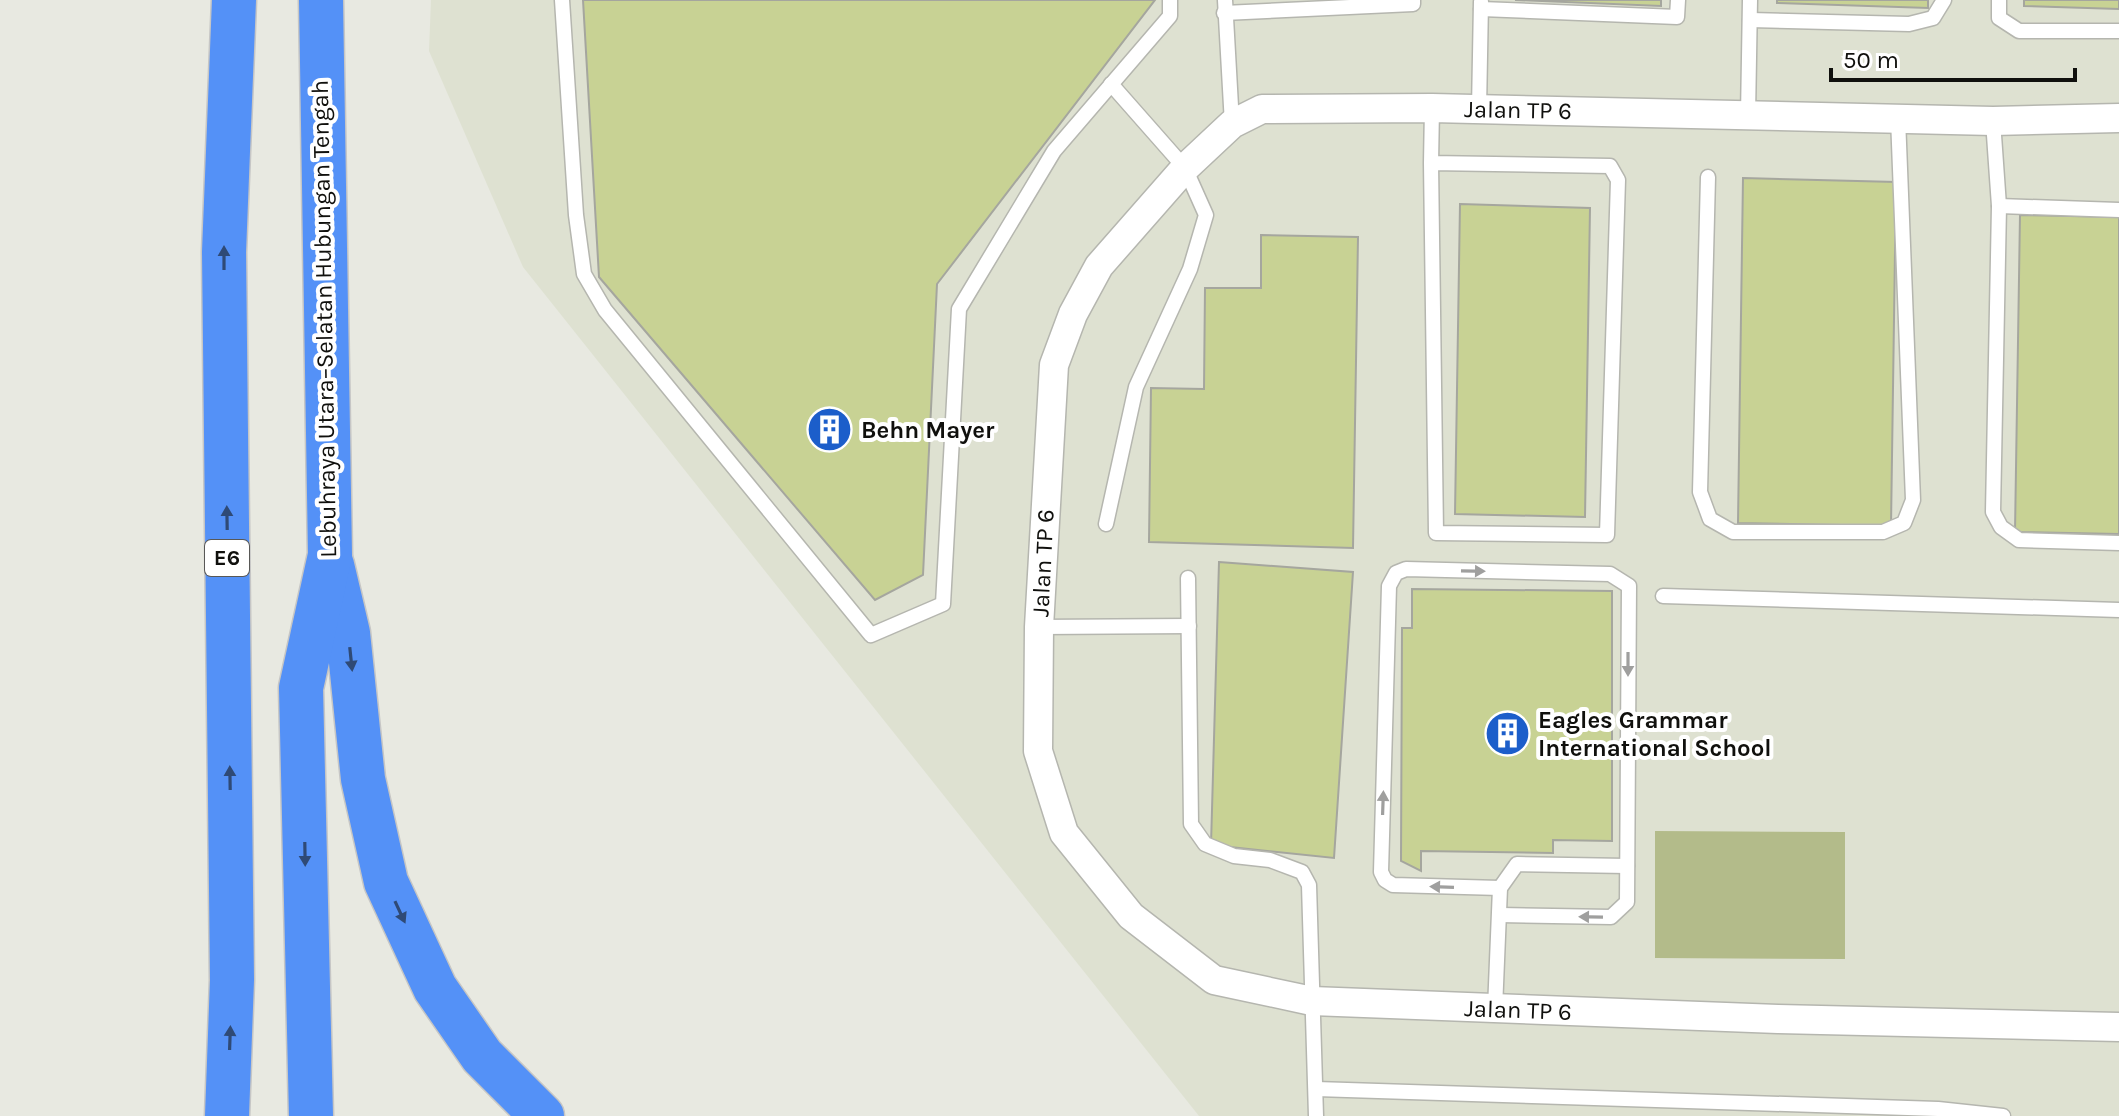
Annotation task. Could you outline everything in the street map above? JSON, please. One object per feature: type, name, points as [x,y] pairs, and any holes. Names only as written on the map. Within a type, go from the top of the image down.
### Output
[{"type":"highway","name":"E6","points":[[227,1116],[232,980],[224,252],[234,0]]},
{"type":"highway","name":"Lebuhraya Utara–Selatan Hubungan Tengah","points":[[311,1116],[301,688],[330,555],[321,0]]},
{"type":"highway","points":[[330,555],[348,633],[363,779],[386,882],[435,988],[482,1056],[542,1116]]},
{"type":"street","name":"Jalan TP 6","points":[[2119,118],[1993,121],[1432,108],[1262,109],[1232,124],[1185,168],[1099,266],[1073,314],[1054,365],[1039,627],[1038,751],[1064,833],[1131,916],[1214,980],[1312,1001],[2119,1027]]},
{"type":"lane","points":[[562,0],[576,215],[584,274],[605,310],[871,635],[943,604],[959,309],[1054,151],[1170,16],[1170,0]]},
{"type":"lane","points":[[1232,124],[1224,7],[1413,4],[1413,0]]},
{"type":"lane","points":[[1479,109],[1481,5],[1677,17],[1678,0]]},
{"type":"lane","points":[[1748,115],[1750,0]]},
{"type":"lane","points":[[1750,20],[1909,24],[1933,18],[1944,0]]},
{"type":"lane","points":[[1999,0],[1999,18],[2019,31],[2119,31]]},
{"type":"lane","points":[[1106,524],[1136,387],[1190,269],[1206,215],[1185,168],[1111,84]]},
{"type":"lane","points":[[1431,163],[1610,166],[1618,180],[1607,535],[1436,533],[1431,163],[1432,108]]},
{"type":"lane","points":[[1708,177],[1700,492],[1710,519],[1733,532],[1883,532],[1904,523],[1913,500],[1898,118]]},
{"type":"lane","points":[[1993,121],[1999,206],[1993,512],[2001,527],[2019,540],[2119,543]]},
{"type":"lane","points":[[1999,206],[2119,210]]},
{"type":"lane","points":[[1500,888],[1393,885],[1385,880],[1381,872],[1389,586],[1396,573],[1406,569],[1610,574],[1629,586],[1627,902],[1611,917],[1500,915]]},
{"type":"lane","points":[[1188,578],[1191,824],[1205,844],[1234,856],[1270,860],[1302,872],[1309,885],[1316,1116]]},
{"type":"lane","points":[[1663,596],[2119,610]]},
{"type":"lane","points":[[1039,627],[1189,626]]},
{"type":"lane","points":[[1495,1009],[1500,888],[1517,864],[1627,866]]},
{"type":"lane","points":[[1316,1089],[1938,1109],[2003,1116]]},
{"type":"shaded area","points":[[431,0],[2119,0],[2119,1116],[1199,1116],[523,267],[429,51]]},
{"type":"green space","points":[[1655,831],[1845,832],[1845,959],[1655,958]]},
{"type":"building","name":"Behn Mayer","points":[[583,0],[1155,0],[937,284],[923,575],[875,600],[599,277]]},
{"type":"building","points":[[1515,0],[1661,0],[1661,6]]},
{"type":"building","points":[[1777,0],[1928,0],[1928,8],[1777,3]]},
{"type":"building","points":[[2024,0],[2119,0],[2119,9],[2024,6]]},
{"type":"building","points":[[1743,178],[1896,182],[1891,526],[1738,523]]},
{"type":"building","points":[[1460,204],[1590,208],[1585,517],[1455,514]]},
{"type":"building","points":[[2020,215],[2119,217],[2119,534],[2015,532]]},
{"type":"building","points":[[1261,235],[1358,237],[1353,548],[1149,542],[1151,388],[1204,389],[1205,288],[1261,288]]},
{"type":"building","points":[[1219,562],[1353,572],[1334,858],[1211,845]]},
{"type":"building","name":"Eagles Grammar International School","points":[[1412,589],[1612,591],[1612,841],[1553,840],[1553,853],[1421,851],[1421,871],[1401,861],[1402,628],[1412,628]]},
{"type":"place","name":"Behn Mayer","points":[[830,430]]},
{"type":"place","name":"Eagles Grammar International School","points":[[1507,734]]}]
